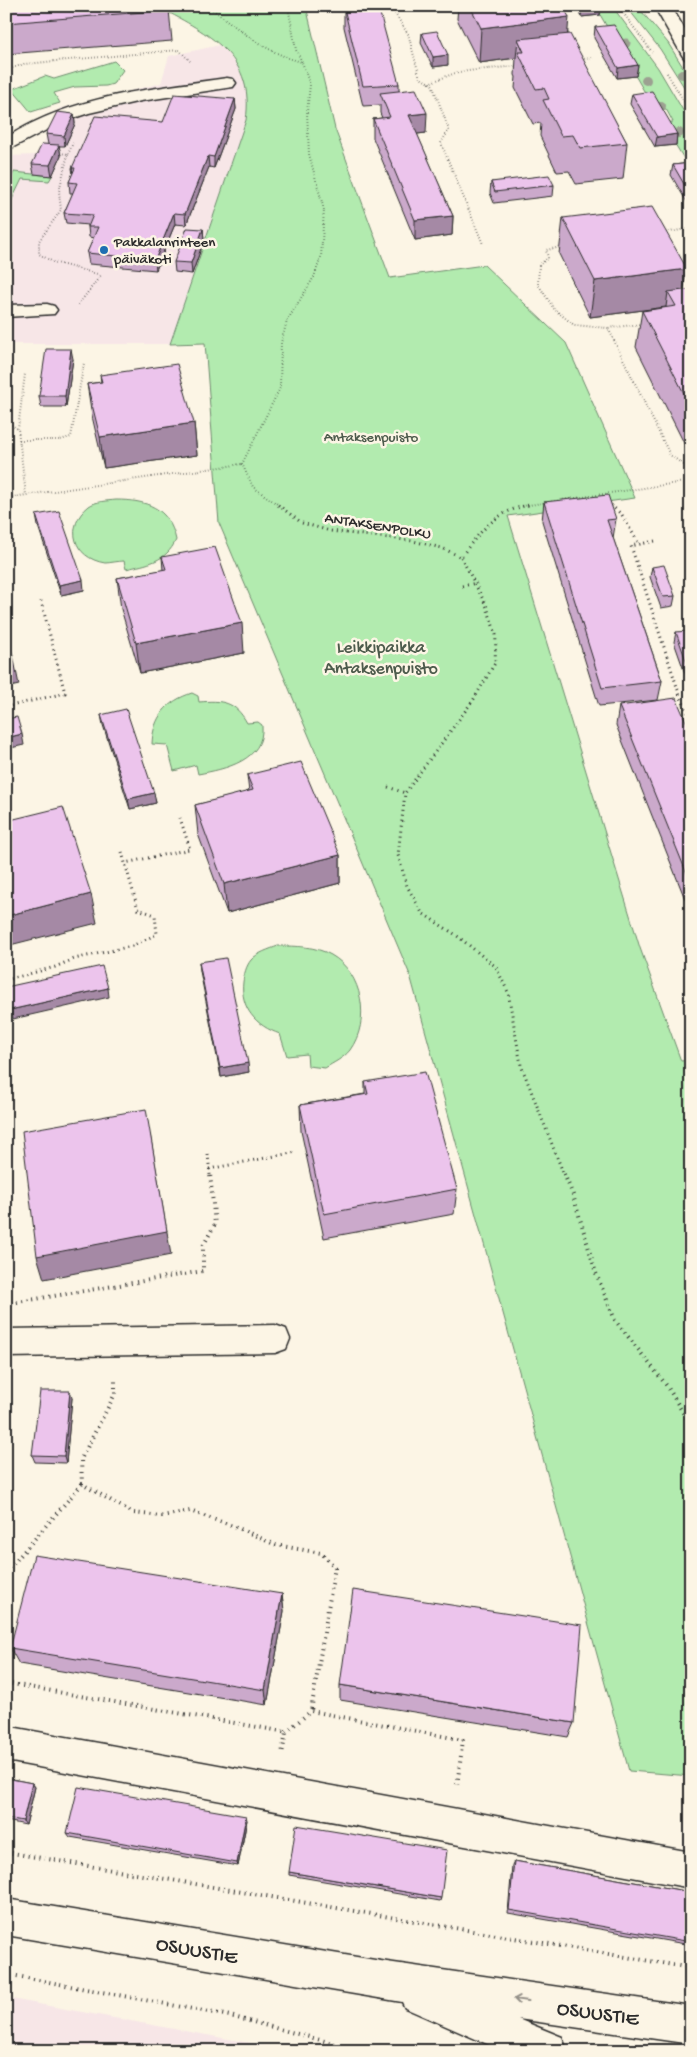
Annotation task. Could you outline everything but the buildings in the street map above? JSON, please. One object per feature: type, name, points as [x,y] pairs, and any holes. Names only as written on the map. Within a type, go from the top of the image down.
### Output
[{"type":"street","points":[[661,7],[691,55]]},
{"type":"street","points":[[6,146],[25,132],[60,116],[100,105],[226,83]]},
{"type":"street","points":[[6,311],[47,310]]},
{"type":"street","points":[[6,1343],[275,1339]]},
{"type":"street","points":[[6,1743],[691,1870]]},
{"type":"street","name":"OSUUSTIE","points":[[6,1917],[387,1981],[691,2025]]},
{"type":"street","name":"OSUUSTIE","points":[[387,1981],[548,2051]]},
{"type":"path","points":[[208,6],[262,46],[290,61],[302,62]]},
{"type":"path","points":[[6,498],[242,464],[251,442],[280,388],[281,343],[287,321],[314,278],[321,257],[324,210],[308,154],[307,112],[310,85],[296,50],[288,6]]},
{"type":"path","points":[[390,6],[408,34],[420,78],[432,84],[449,130],[441,142],[483,244]]},
{"type":"path","points":[[6,74],[10,69],[24,64],[179,50],[187,56],[207,87]]},
{"type":"path","points":[[573,60],[593,58]]},
{"type":"path","points":[[429,83],[458,72],[525,65]]},
{"type":"path","points":[[47,310],[78,305],[101,275],[84,268],[50,263],[40,254],[39,241],[61,210],[59,191],[68,154],[50,152]]},
{"type":"path","points":[[659,233],[687,229]]},
{"type":"path","points":[[565,247],[546,250],[548,258],[539,265],[538,284],[554,309],[574,324],[608,328],[645,324]]},
{"type":"path","points":[[608,328],[670,455],[687,465],[691,470]]},
{"type":"path","points":[[19,440],[60,440],[72,437],[84,363]]},
{"type":"path","points":[[26,374],[18,429],[26,496]]},
{"type":"path","points":[[6,422],[18,429]]},
{"type":"path","name":"ANTAKSENPOLKU","points":[[242,464],[253,487],[302,522],[330,531],[420,542],[442,548],[461,557]]},
{"type":"path","points":[[691,480],[512,508],[491,524],[461,557],[488,606],[496,635],[495,662],[474,699],[405,793],[398,855],[407,886],[422,913],[456,935],[496,967],[508,992],[521,1064],[545,1130],[573,1195],[596,1273],[615,1320],[667,1386],[691,1426]]},
{"type":"path","points":[[600,495],[622,515],[639,544]]},
{"type":"path","points":[[655,541],[630,546],[680,696],[691,720]]},
{"type":"path","points":[[462,586],[477,584]]},
{"type":"path","points":[[6,707],[65,693],[41,601]]},
{"type":"path","points":[[388,787],[405,793]]},
{"type":"path","points":[[125,863],[190,849],[180,818]]},
{"type":"path","points":[[6,980],[55,967],[74,959],[132,946],[157,934],[155,915],[138,909],[122,852]]},
{"type":"path","points":[[210,1169],[296,1152]]},
{"type":"path","points":[[6,1304],[203,1271],[203,1246],[215,1224],[208,1154]]},
{"type":"path","points":[[6,1572],[82,1484],[81,1459],[114,1394],[117,1342]]},
{"type":"path","points":[[82,1484],[133,1513],[162,1516],[190,1511],[236,1527],[276,1545],[321,1553],[335,1568],[311,1711],[286,1732],[274,1793]]},
{"type":"path","points":[[6,1684],[286,1732]]},
{"type":"path","points":[[311,1711],[463,1740],[452,1826]]},
{"type":"path","points":[[6,1852],[691,1968]]},
{"type":"path","points":[[6,1974],[173,2002],[307,2033],[362,2051]]},
{"type":"shaded area","name":"Pakkalanrinteen päiväkoti","points":[[220,45],[238,66],[247,84],[249,102],[246,120],[170,344],[6,344],[6,156],[38,155],[59,109],[161,83],[169,56]]},
{"type":"shaded area","points":[[6,1998],[293,2051],[6,2051]]},
{"type":"green space","name":"Antaksenpuisto","points":[[172,6],[306,6],[335,129],[390,278],[484,265],[566,343],[635,498],[508,516],[640,948],[681,1061],[691,1060],[691,1776],[629,1771],[410,975],[219,523],[205,343],[170,344],[246,120],[247,99],[244,81],[237,65],[227,52],[200,30],[166,11]]},
{"type":"green space","points":[[595,6],[612,6],[658,68],[691,124],[691,170],[662,123],[673,122],[666,109],[655,110]]},
{"type":"green space","points":[[626,6],[637,6],[668,43],[691,80],[691,98],[660,49]]},
{"type":"green space","points":[[114,61],[123,70],[113,84],[75,87],[54,93],[60,103],[31,112],[12,89],[45,76],[54,79]]},
{"type":"green space","points":[[14,172],[52,176],[49,181],[22,179],[6,212],[6,189]]},
{"type":"green space","points":[[116,500],[146,504],[162,513],[173,529],[176,540],[167,553],[155,561],[126,569],[124,561],[105,563],[85,555],[79,548],[75,532],[76,523],[81,514],[95,503]]},
{"type":"green space","points":[[192,693],[198,696],[199,702],[215,701],[233,706],[247,723],[258,722],[262,725],[261,737],[257,747],[250,755],[231,766],[209,772],[198,774],[196,765],[174,771],[167,745],[152,744],[153,734],[163,711],[183,696]]},
{"type":"green space","points":[[278,946],[305,947],[325,952],[342,963],[357,985],[362,1012],[357,1038],[348,1053],[325,1068],[308,1066],[307,1054],[287,1056],[280,1034],[271,1031],[257,1021],[247,1008],[244,1000],[243,979],[248,965],[257,955]]},
{"type":"place","name":"Pakkalanrinteen päiväkoti","points":[[104,250]]},
{"type":"park label","name":"Leikkipaikka Antaksenpuisto","points":[[381,656]]}]
